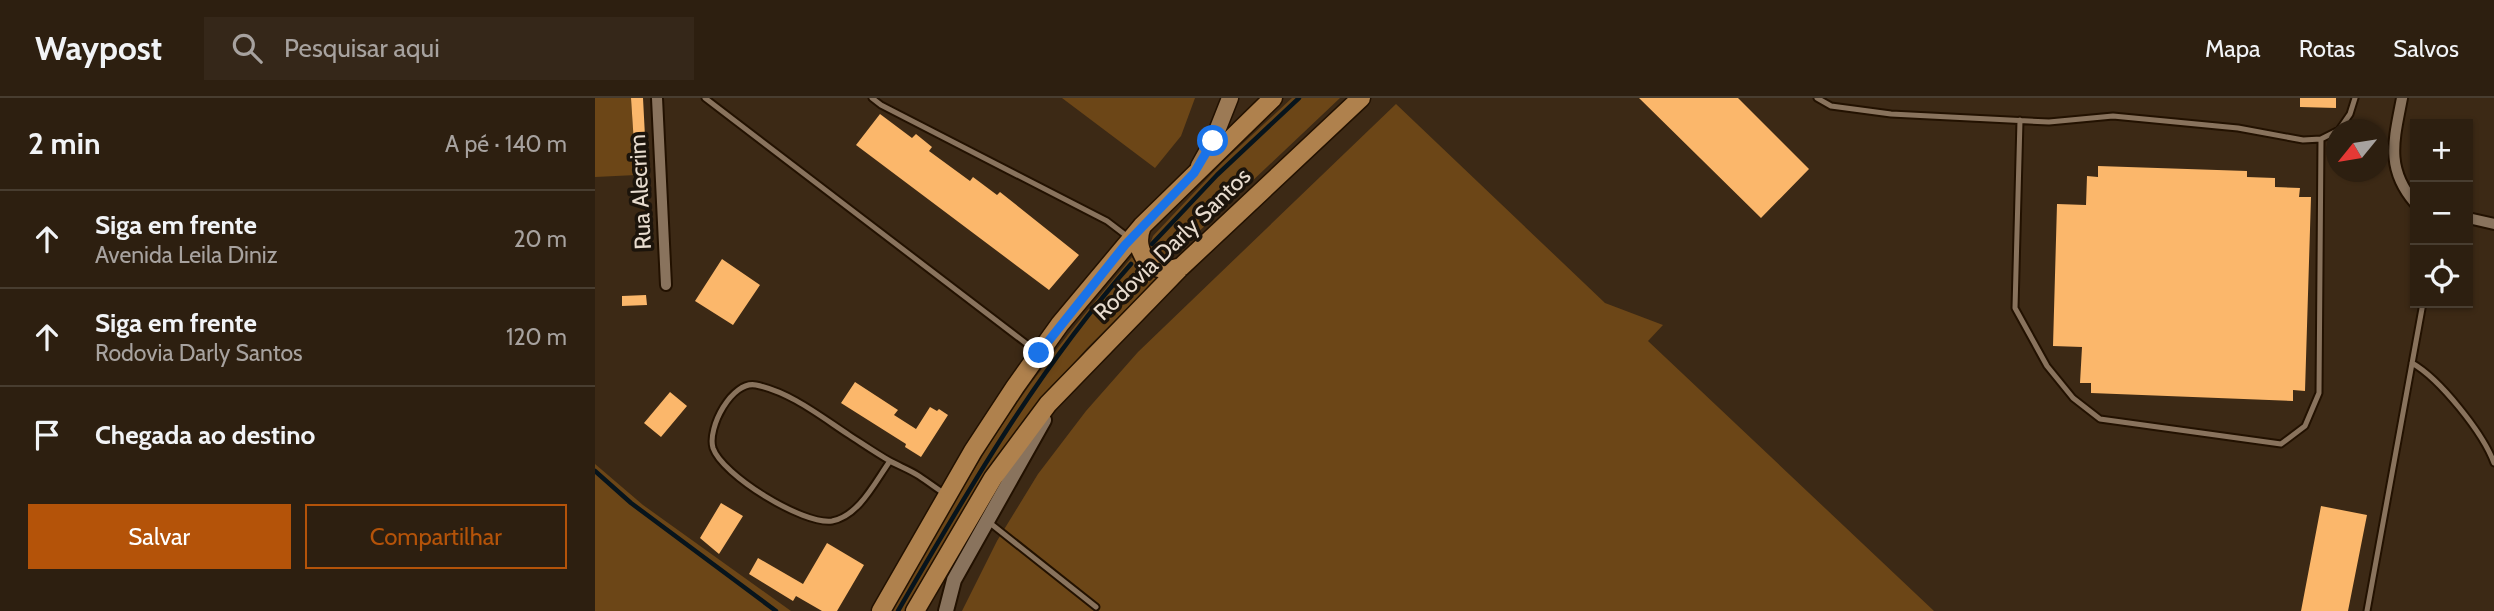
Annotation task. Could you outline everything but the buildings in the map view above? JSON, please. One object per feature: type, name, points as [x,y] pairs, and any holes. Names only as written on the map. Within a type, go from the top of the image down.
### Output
[{"type":"main road","points":[[1194,173],[1213,141],[1230,98]]},
{"type":"main road","name":"Rodovia Darly Santos","points":[[881,611],[994,419],[1039,353],[1136,232],[1273,98]]},
{"type":"main road","name":"Rodovia Darly Santos","points":[[915,611],[972,511],[1006,459],[1063,386],[1181,267],[1361,98]]},
{"type":"main road","points":[[1136,232],[1146,261],[1159,269],[1181,267]]},
{"type":"street","name":"Rua Alecrim","points":[[657,98],[666,285]]},
{"type":"street","points":[[2402,98],[2392,150],[2402,186],[2410,196]]},
{"type":"street","points":[[2473,219],[2494,224]]},
{"type":"street","points":[[946,611],[954,580],[1063,386]]},
{"type":"lane","points":[[705,98],[1039,353]]},
{"type":"lane","points":[[872,98],[1107,221],[1136,232]]},
{"type":"lane","points":[[1817,98],[1831,106],[1891,114],[2049,122],[2113,116],[2238,128],[2303,140],[2326,136]]},
{"type":"lane","points":[[2346,119],[2355,98]]},
{"type":"lane","points":[[2020,120],[2015,308],[2053,374],[2073,398],[2100,419],[2281,444],[2305,426],[2319,393],[2321,139]]},
{"type":"lane","points":[[2367,611],[2422,308]]},
{"type":"lane","points":[[2412,363],[2426,371],[2452,400],[2486,444],[2494,463]]},
{"type":"lane","points":[[890,461],[856,509],[833,521],[816,520],[786,509],[750,487],[730,471],[714,451],[711,438],[714,423],[735,391],[751,384],[780,392],[948,496]]},
{"type":"lane","points":[[987,521],[1096,607]]},
{"type":"shaded area","points":[[595,98],[631,98],[636,175],[595,177]]},
{"type":"shaded area","points":[[1062,98],[1195,98],[1181,136],[1155,168]]},
{"type":"shaded area","points":[[1292,98],[1340,98],[1173,256],[1162,260],[1152,253],[1150,244],[1153,236],[1223,162]]},
{"type":"shaded area","points":[[1396,104],[1605,303],[1663,325],[1648,341],[1934,611],[962,611],[997,541],[1038,474],[1086,411],[1138,352]]},
{"type":"shaded area","points":[[1132,257],[1142,272],[1157,279],[1087,348],[1047,393],[908,611],[892,611],[1004,422],[1034,379]]},
{"type":"shaded area","points":[[595,464],[643,505],[791,611],[595,611]]},
{"type":"waterway","points":[[1152,244],[1217,175],[1299,98]]},
{"type":"waterway","points":[[898,611],[978,476],[1035,388],[1065,345],[1131,264]]},
{"type":"waterway","points":[[595,471],[631,503],[776,611]]},
{"type":"route","points":[[1039,353],[1125,245],[1194,173],[1213,141]]}]
